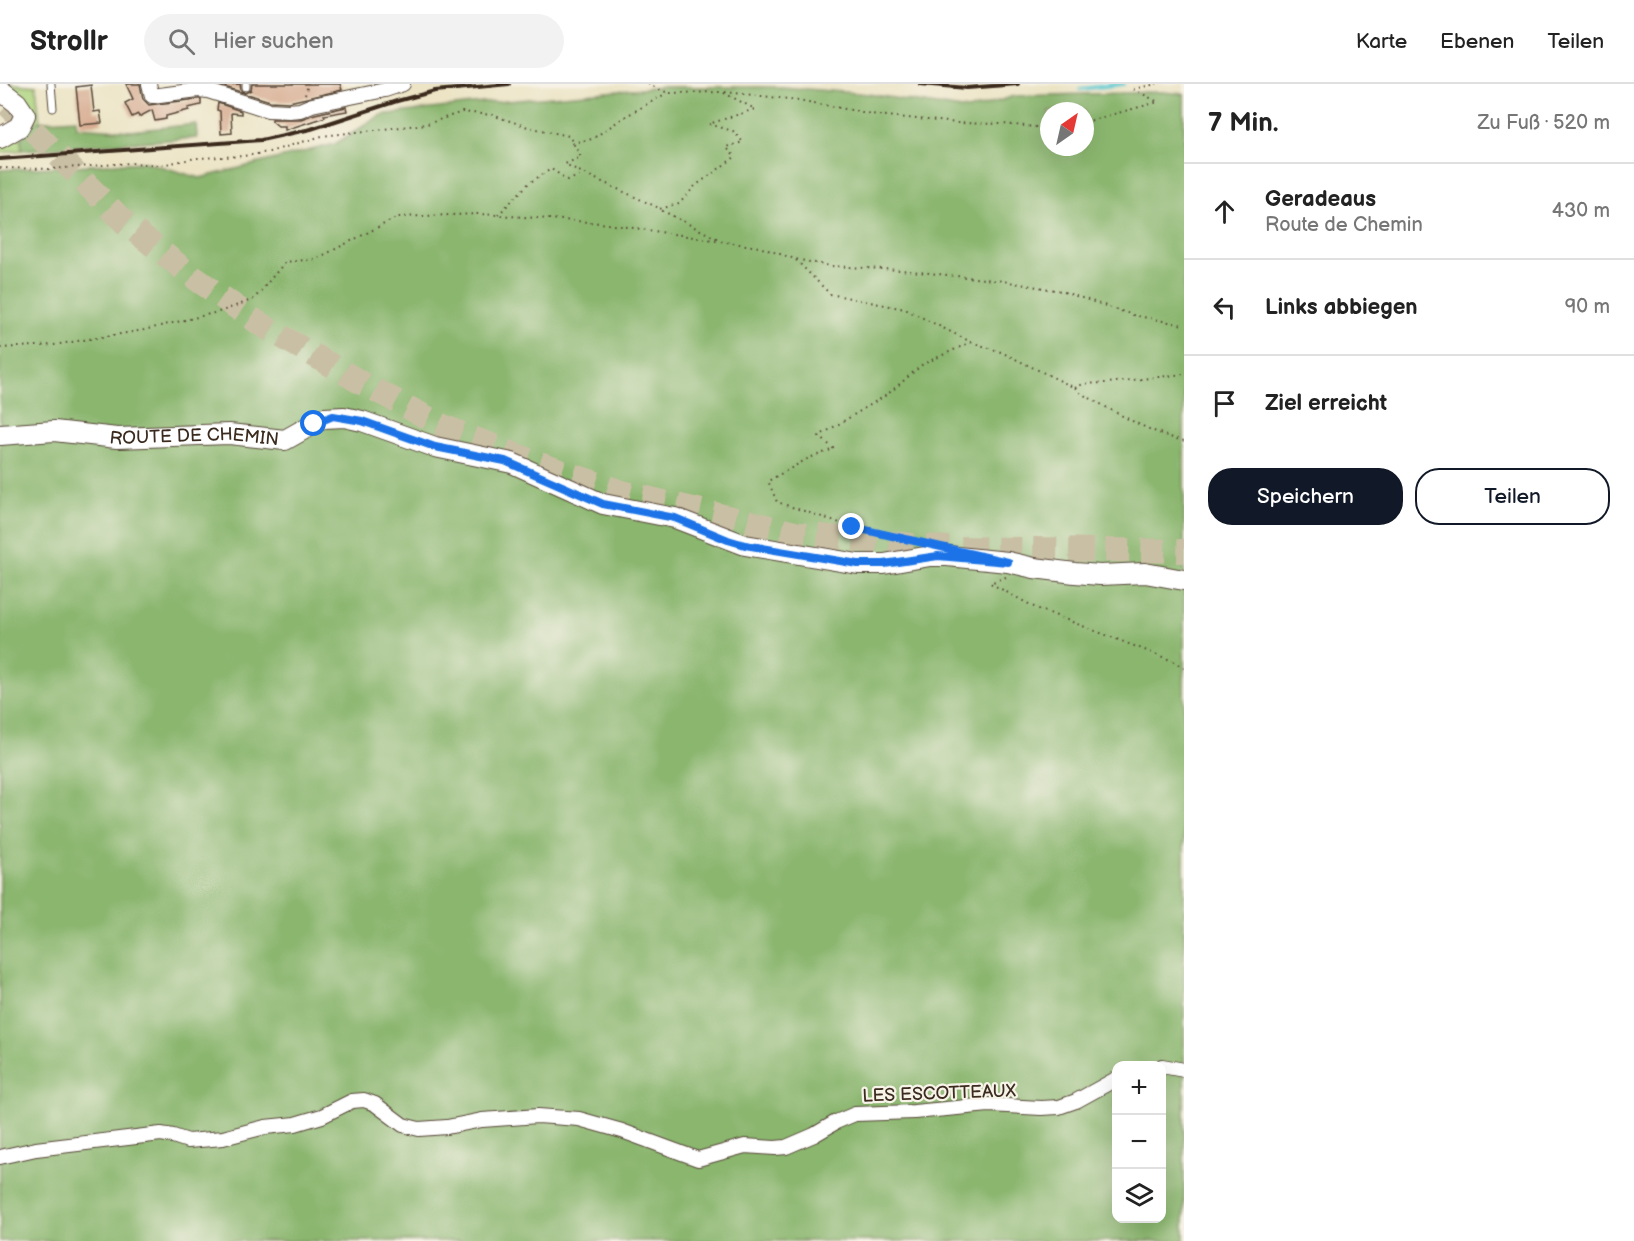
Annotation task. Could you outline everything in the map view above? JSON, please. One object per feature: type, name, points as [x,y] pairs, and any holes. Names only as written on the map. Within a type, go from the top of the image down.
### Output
[{"type":"street","points":[[149,84],[153,96],[198,90],[208,91],[259,107],[290,111],[403,84]]},
{"type":"street","points":[[0,90],[17,103],[25,115],[19,127],[0,138]]},
{"type":"street","name":"ROUTE DE CHEMIN","points":[[0,435],[46,431],[117,438],[229,434],[285,440],[324,418],[344,417],[362,421],[435,447],[505,461],[603,504],[675,518],[745,545],[858,564],[884,564],[924,557],[947,556],[1008,562],[1075,573],[1100,575],[1144,573],[1184,580]]},
{"type":"street","points":[[1166,1067],[1184,1070]]},
{"type":"street","name":"LES ESCOTTEAUX","points":[[0,1157],[36,1149],[161,1134],[188,1141],[224,1138],[265,1127],[304,1121],[331,1112],[352,1101],[364,1100],[375,1104],[403,1125],[419,1129],[447,1127],[482,1120],[538,1116],[579,1119],[622,1131],[698,1160],[745,1146],[782,1148],[814,1135],[844,1118],[862,1113],[914,1112],[981,1105],[1046,1108],[1065,1106],[1112,1081]]},
{"type":"lane","points":[[51,84],[53,108]]},
{"type":"path","points":[[648,84],[668,93],[722,92],[798,100],[877,116],[1040,127]]},
{"type":"path","points":[[1094,120],[1158,102],[1133,89],[1156,84]]},
{"type":"path","points":[[659,209],[679,204],[695,186],[735,157],[726,147],[743,142],[733,131],[709,124],[755,110],[722,92]]},
{"type":"path","points":[[572,143],[592,139],[626,116],[668,93]]},
{"type":"path","points":[[0,168],[51,169],[130,163],[161,165],[196,158],[244,156],[269,152],[322,136],[427,123],[462,112],[492,115],[528,127],[569,136],[580,157],[565,164],[720,241]]},
{"type":"path","points":[[498,215],[529,183],[551,169],[568,180],[585,174]]},
{"type":"path","points":[[0,348],[54,345],[144,330],[222,311],[254,299],[285,262],[315,259],[398,217],[477,214],[601,223],[759,247],[830,266],[945,273],[1003,281],[1061,291],[1133,315],[1184,326]]},
{"type":"path","points":[[795,258],[830,294],[906,309],[971,342],[1001,352],[1075,388],[1138,425],[1184,441]]},
{"type":"path","points":[[930,544],[852,527],[777,502],[768,481],[809,458],[834,449],[819,436],[888,394],[923,364],[971,342]]},
{"type":"path","points":[[1075,388],[1083,384],[1184,374]]},
{"type":"path","points":[[1012,575],[990,583],[1036,608],[1173,661],[1184,668]]},
{"type":"green space","points":[[9,84],[36,86],[40,122],[33,122],[31,115],[7,87]]},
{"type":"green space","points":[[664,87],[781,87],[869,94],[968,110],[1015,96],[1162,92],[1184,94],[1184,1241],[0,1241],[0,170],[146,162],[200,178],[335,144],[381,115],[473,104]]},
{"type":"green space","points":[[76,119],[77,127],[131,131],[196,124],[197,138],[22,150],[21,138],[32,127],[33,122]]},
{"type":"green space","points":[[21,138],[22,150],[0,153],[0,143]]},
{"type":"building","points":[[126,84],[140,84],[143,99],[149,105],[201,99],[201,105],[155,121],[152,110],[139,117],[138,114],[132,117],[125,103],[133,99]]},
{"type":"building","points":[[240,84],[241,90],[245,93],[251,90],[252,84],[340,84],[342,90],[289,102],[270,101],[218,85]]},
{"type":"building","points":[[91,85],[94,112],[100,111],[102,123],[80,125],[76,87]]},
{"type":"building","points":[[218,103],[241,111],[241,114],[231,113],[232,133],[221,134]]},
{"type":"building","points":[[346,107],[347,111],[324,115],[325,117],[285,130],[285,126],[278,126],[272,121],[272,119],[301,119]]},
{"type":"waterway","points":[[1080,89],[1124,84]]},
{"type":"tunnel","points":[[8,105],[125,223],[192,276],[260,324],[360,382],[445,427],[534,462],[622,492],[799,534],[946,548],[1184,551]]},
{"type":"railway","points":[[0,159],[261,140],[311,129],[435,91],[509,84]]},
{"type":"railway","points":[[920,84],[967,88],[1018,84]]},
{"type":"route","points":[[314,424],[324,418],[344,417],[362,421],[435,447],[505,461],[603,504],[675,518],[745,545],[867,565],[938,556],[1008,562],[852,527]]}]
